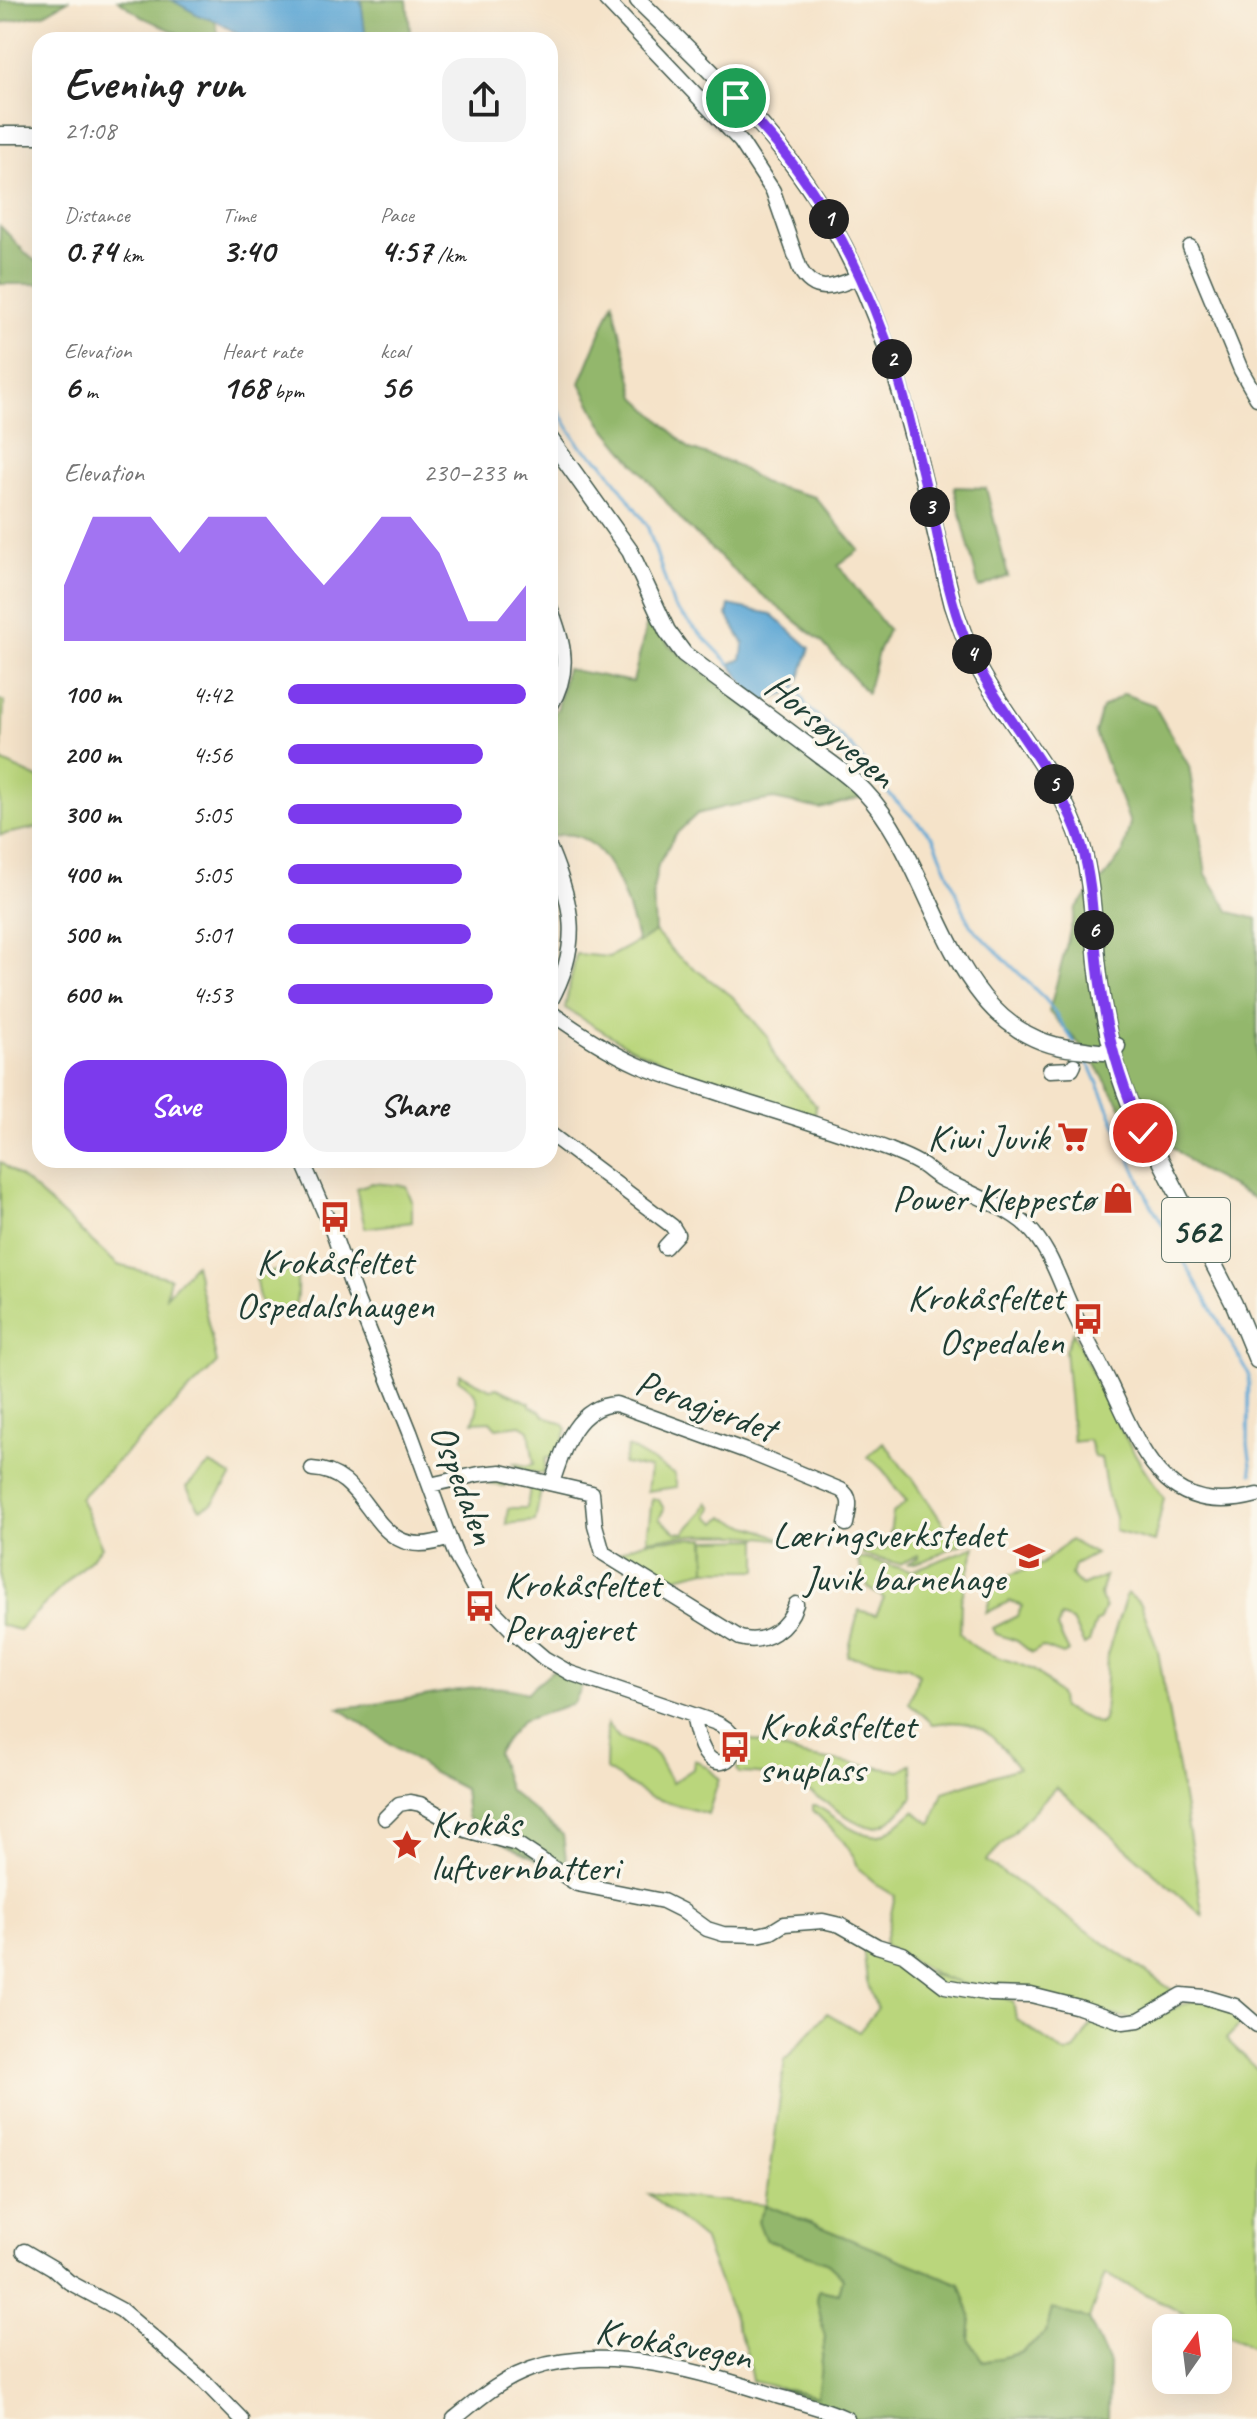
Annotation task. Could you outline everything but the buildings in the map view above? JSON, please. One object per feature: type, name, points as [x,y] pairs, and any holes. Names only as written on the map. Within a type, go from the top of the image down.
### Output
[{"type":"main road","name":"562","points":[[638,0],[774,140],[819,202],[859,277],[879,322],[900,384],[950,595],[963,635],[987,682],[1068,808],[1086,862],[1114,1044],[1158,1155],[1234,1304],[1257,1342]]},
{"type":"main road","points":[[0,135],[32,135]]},
{"type":"main road","name":"Horsøyvegen","points":[[558,450],[630,551],[674,643],[684,654],[867,793],[902,844],[952,950],[983,997],[1002,1016],[1032,1036],[1057,1047],[1079,1049],[1114,1044]]},
{"type":"main road","name":"562","points":[[1234,1304],[1257,1360]]},
{"type":"street","points":[[606,0],[728,125],[749,152],[773,191],[800,269],[807,280],[828,287],[859,277]]},
{"type":"street","points":[[1190,247],[1241,370],[1257,398]]},
{"type":"street","points":[[558,629],[565,660],[558,691]]},
{"type":"street","points":[[558,868],[571,925],[571,943],[558,987]]},
{"type":"street","points":[[558,1017],[598,1044],[669,1078],[890,1150],[1020,1220],[1049,1255],[1073,1313],[1099,1359],[1143,1453],[1155,1470],[1186,1492],[1205,1499],[1230,1501],[1257,1495]]},
{"type":"street","points":[[1050,1070],[1072,1069],[1074,1065]]},
{"type":"street","points":[[558,1140],[672,1226],[677,1234],[665,1247]]},
{"type":"street","name":"Ospedalen","points":[[305,1168],[449,1538],[470,1582],[486,1605],[544,1658],[570,1673],[693,1715]]},
{"type":"street","name":"Peragjerdet","points":[[552,1483],[578,1422],[603,1406],[616,1404],[746,1451],[841,1490],[850,1499],[846,1524]]},
{"type":"street","points":[[312,1469],[337,1475],[384,1527],[403,1542],[420,1546],[449,1538]]},
{"type":"street","points":[[430,1485],[501,1472],[592,1493],[595,1525],[603,1553],[735,1636],[754,1640],[779,1630],[792,1616],[796,1604]]},
{"type":"street","points":[[385,1818],[392,1809],[403,1803],[420,1804],[466,1830],[517,1844],[577,1884],[663,1901],[707,1929],[723,1934],[758,1935],[784,1924],[823,1921],[840,1925],[877,1946],[903,1954],[945,1986],[991,1994],[1031,1995],[1123,2022],[1148,2016],[1182,1995],[1205,1997],[1235,2006],[1257,2025]]},
{"type":"street","points":[[24,2251],[53,2268],[69,2282],[121,2310],[204,2381],[241,2419]]},
{"type":"street","name":"Krokåsvegen","points":[[454,2419],[478,2398],[514,2376],[573,2359],[607,2357],[741,2383],[847,2419]]},
{"type":"green space","points":[[0,0],[68,0],[44,14],[0,23]]},
{"type":"green space","points":[[118,0],[172,0],[215,21],[218,32],[175,32],[142,17]]},
{"type":"green space","points":[[361,0],[407,0],[410,32],[365,32]]},
{"type":"green space","points":[[0,226],[32,258],[32,284],[0,284]]},
{"type":"green space","points":[[613,302],[636,397],[690,449],[734,464],[765,484],[815,497],[859,550],[838,565],[888,630],[878,652],[867,693],[821,641],[746,582],[682,521],[601,423],[580,383]]},
{"type":"green space","points":[[954,487],[986,488],[1008,576],[979,588]]},
{"type":"green space","points":[[650,610],[668,644],[863,797],[820,809],[774,799],[697,814],[675,835],[658,865],[653,890],[655,932],[638,943],[621,888],[600,852],[586,840],[570,835],[558,836],[558,708],[566,669],[633,682]]},
{"type":"green space","points":[[1124,694],[1154,705],[1189,766],[1206,874],[1230,912],[1257,919],[1257,1200],[1200,1170],[1157,1134],[1130,1121],[1089,1054],[1049,1012],[1076,908],[1123,852],[1130,823],[1095,733],[1102,708]]},
{"type":"green space","points":[[0,700],[4,702],[1,761],[32,775],[32,829],[0,835]]},
{"type":"green space","points":[[655,932],[676,955],[732,996],[768,1037],[777,1062],[816,1105],[815,1115],[712,1083],[631,1048],[565,1008],[576,954],[609,957]]},
{"type":"green space","points":[[0,1162],[30,1185],[118,1265],[170,1278],[166,1296],[195,1264],[217,1363],[80,1498],[102,1547],[19,1630],[0,1625]]},
{"type":"green space","points":[[372,1183],[406,1186],[412,1201],[412,1222],[365,1228],[356,1188]]},
{"type":"green space","points":[[264,1271],[297,1271],[296,1303],[286,1318],[271,1313],[262,1305],[256,1279]]},
{"type":"green space","points":[[1073,1332],[1126,1438],[1164,1498],[1154,1542],[1115,1531],[1115,1517],[1101,1458],[1094,1457],[1089,1440],[1073,1442],[1065,1350]]},
{"type":"green space","points":[[460,1374],[530,1403],[543,1415],[563,1424],[567,1429],[556,1460],[546,1457],[543,1474],[518,1469],[514,1463],[534,1464],[529,1430],[521,1425],[496,1428],[490,1421],[473,1422],[476,1397],[458,1379]]},
{"type":"green space","points":[[883,1442],[912,1477],[946,1528],[963,1535],[966,1543],[907,1564],[918,1555],[900,1564],[863,1555],[862,1550],[886,1549],[893,1513],[907,1501],[880,1467],[867,1457]]},
{"type":"green space","points":[[628,1447],[674,1474],[677,1487],[647,1491],[650,1468],[623,1464]]},
{"type":"green space","points":[[210,1464],[232,1476],[212,1504],[200,1509],[186,1487]]},
{"type":"green space","points":[[505,1477],[542,1485],[535,1521],[506,1524],[508,1508],[527,1508],[530,1488],[505,1483],[505,1486],[489,1484],[488,1479]]},
{"type":"green space","points":[[652,1498],[659,1500],[664,1509],[659,1519],[676,1532],[684,1533],[702,1513],[707,1502],[712,1507],[708,1516],[717,1523],[724,1516],[782,1540],[714,1535],[647,1540]]},
{"type":"green space","points":[[705,1538],[706,1570],[660,1581],[617,1554],[648,1542]]},
{"type":"green space","points":[[758,1539],[758,1570],[706,1570],[706,1540]]},
{"type":"green space","points":[[1070,1540],[1095,1554],[1074,1565],[1071,1575],[1082,1586],[1105,1576],[1100,1595],[1105,1607],[1089,1642],[1084,1645],[1072,1621],[1061,1617],[1057,1628],[1069,1652],[1063,1655],[1042,1647],[1032,1653],[1017,1641],[996,1634],[993,1628],[1017,1616],[1022,1606],[1010,1601],[986,1613],[995,1580],[1042,1564]]},
{"type":"green space","points":[[975,1547],[961,1601],[960,1633],[976,1648],[1037,1672],[1060,1696],[1061,1708],[1100,1724],[1104,1720],[1107,1655],[1127,1593],[1141,1604],[1158,1651],[1203,1916],[1056,1787],[986,1861],[1176,1993],[1132,2019],[998,1993],[945,1979],[884,1945],[895,1896],[859,1869],[843,1841],[813,1810],[813,1805],[816,1805],[867,1834],[883,1834],[914,1811],[932,1824],[943,1792],[1018,1768],[983,1730],[962,1723],[933,1724],[909,1703],[919,1674],[907,1666],[847,1656],[859,1610],[876,1615],[884,1598],[869,1589],[857,1559],[911,1571]]},
{"type":"green space","points":[[553,1670],[583,1684],[574,1703],[522,1721],[497,1753],[509,1790],[563,1835],[565,1874],[488,1835],[467,1817],[464,1789],[433,1773],[339,1708],[479,1688],[512,1689],[527,1693]]},
{"type":"green space","points":[[607,1724],[619,1738],[651,1750],[672,1783],[693,1769],[694,1759],[708,1768],[719,1779],[708,1814],[650,1797],[606,1770]]},
{"type":"green space","points":[[749,1739],[803,1756],[900,1771],[912,1764],[913,1797],[886,1823],[867,1826],[794,1783],[767,1775],[739,1773],[737,1769],[748,1753]]},
{"type":"green space","points":[[863,1945],[910,1963],[922,1971],[1013,2001],[1016,2019],[1066,2054],[1075,2050],[1094,2020],[1134,2028],[1179,2006],[1200,2000],[1220,2005],[1245,2020],[1226,2039],[1257,2069],[1257,2349],[1232,2337],[1232,2314],[1186,2314],[1105,2274],[1089,2319],[1052,2310],[1046,2332],[1020,2353],[983,2362],[969,2339],[971,2316],[960,2284],[766,2206],[765,2239],[826,2262],[843,2278],[839,2294],[819,2290],[817,2300],[825,2337],[817,2397],[752,2381],[746,2351],[703,2239],[649,2194],[766,2205],[785,2060],[827,2013],[859,2032],[877,2009],[867,1982]]},
{"type":"green space","points":[[766,2205],[960,2284],[971,2316],[969,2339],[983,2362],[1021,2353],[1046,2332],[1052,2309],[1089,2319],[1109,2364],[1108,2419],[847,2419],[777,2388],[817,2397],[825,2337],[817,2300],[819,2290],[839,2294],[843,2278],[826,2262],[765,2239],[758,2221]]},
{"type":"water","points":[[172,0],[361,0],[365,32],[235,32]]},
{"type":"water","points":[[729,605],[771,614],[810,648],[799,680],[782,696],[758,702],[730,664],[741,659],[744,644],[727,615]]},
{"type":"waterway","points":[[558,409],[580,446],[603,463],[647,525],[674,607],[730,664]]},
{"type":"waterway","points":[[796,688],[807,707],[852,747],[889,794],[933,837],[970,925],[1046,1000],[1074,1042]]},
{"type":"waterway","points":[[1082,1055],[1092,1070],[1148,1199],[1249,1374],[1248,1444],[1252,1473]]},
{"type":"place","name":"Kiwi Juvik","points":[[1073,1137]]},
{"type":"place","name":"Power Kleppestø","points":[[1118,1198]]},
{"type":"place","name":"Krokåsfeltet Ospedalshaugen","points":[[335,1217]]},
{"type":"place","name":"Krokåsfeltet Ospedalen","points":[[1088,1319]]},
{"type":"place","name":"Læringsverkstedet Juvik barnehage","points":[[1029,1556]]},
{"type":"place","name":"Krokåsfeltet Peragjeret","points":[[480,1606]]},
{"type":"place","name":"Krokåsfeltet snuplass","points":[[735,1747]]},
{"type":"place","name":"Krokås luftvernbatteri","points":[[407,1845]]},
{"type":"route","points":[[736,98],[774,140],[819,202],[879,322],[905,402],[953,605],[963,635],[992,690],[1053,781],[1068,808],[1081,844],[1092,897],[1105,1020],[1125,1091],[1143,1133]]}]
